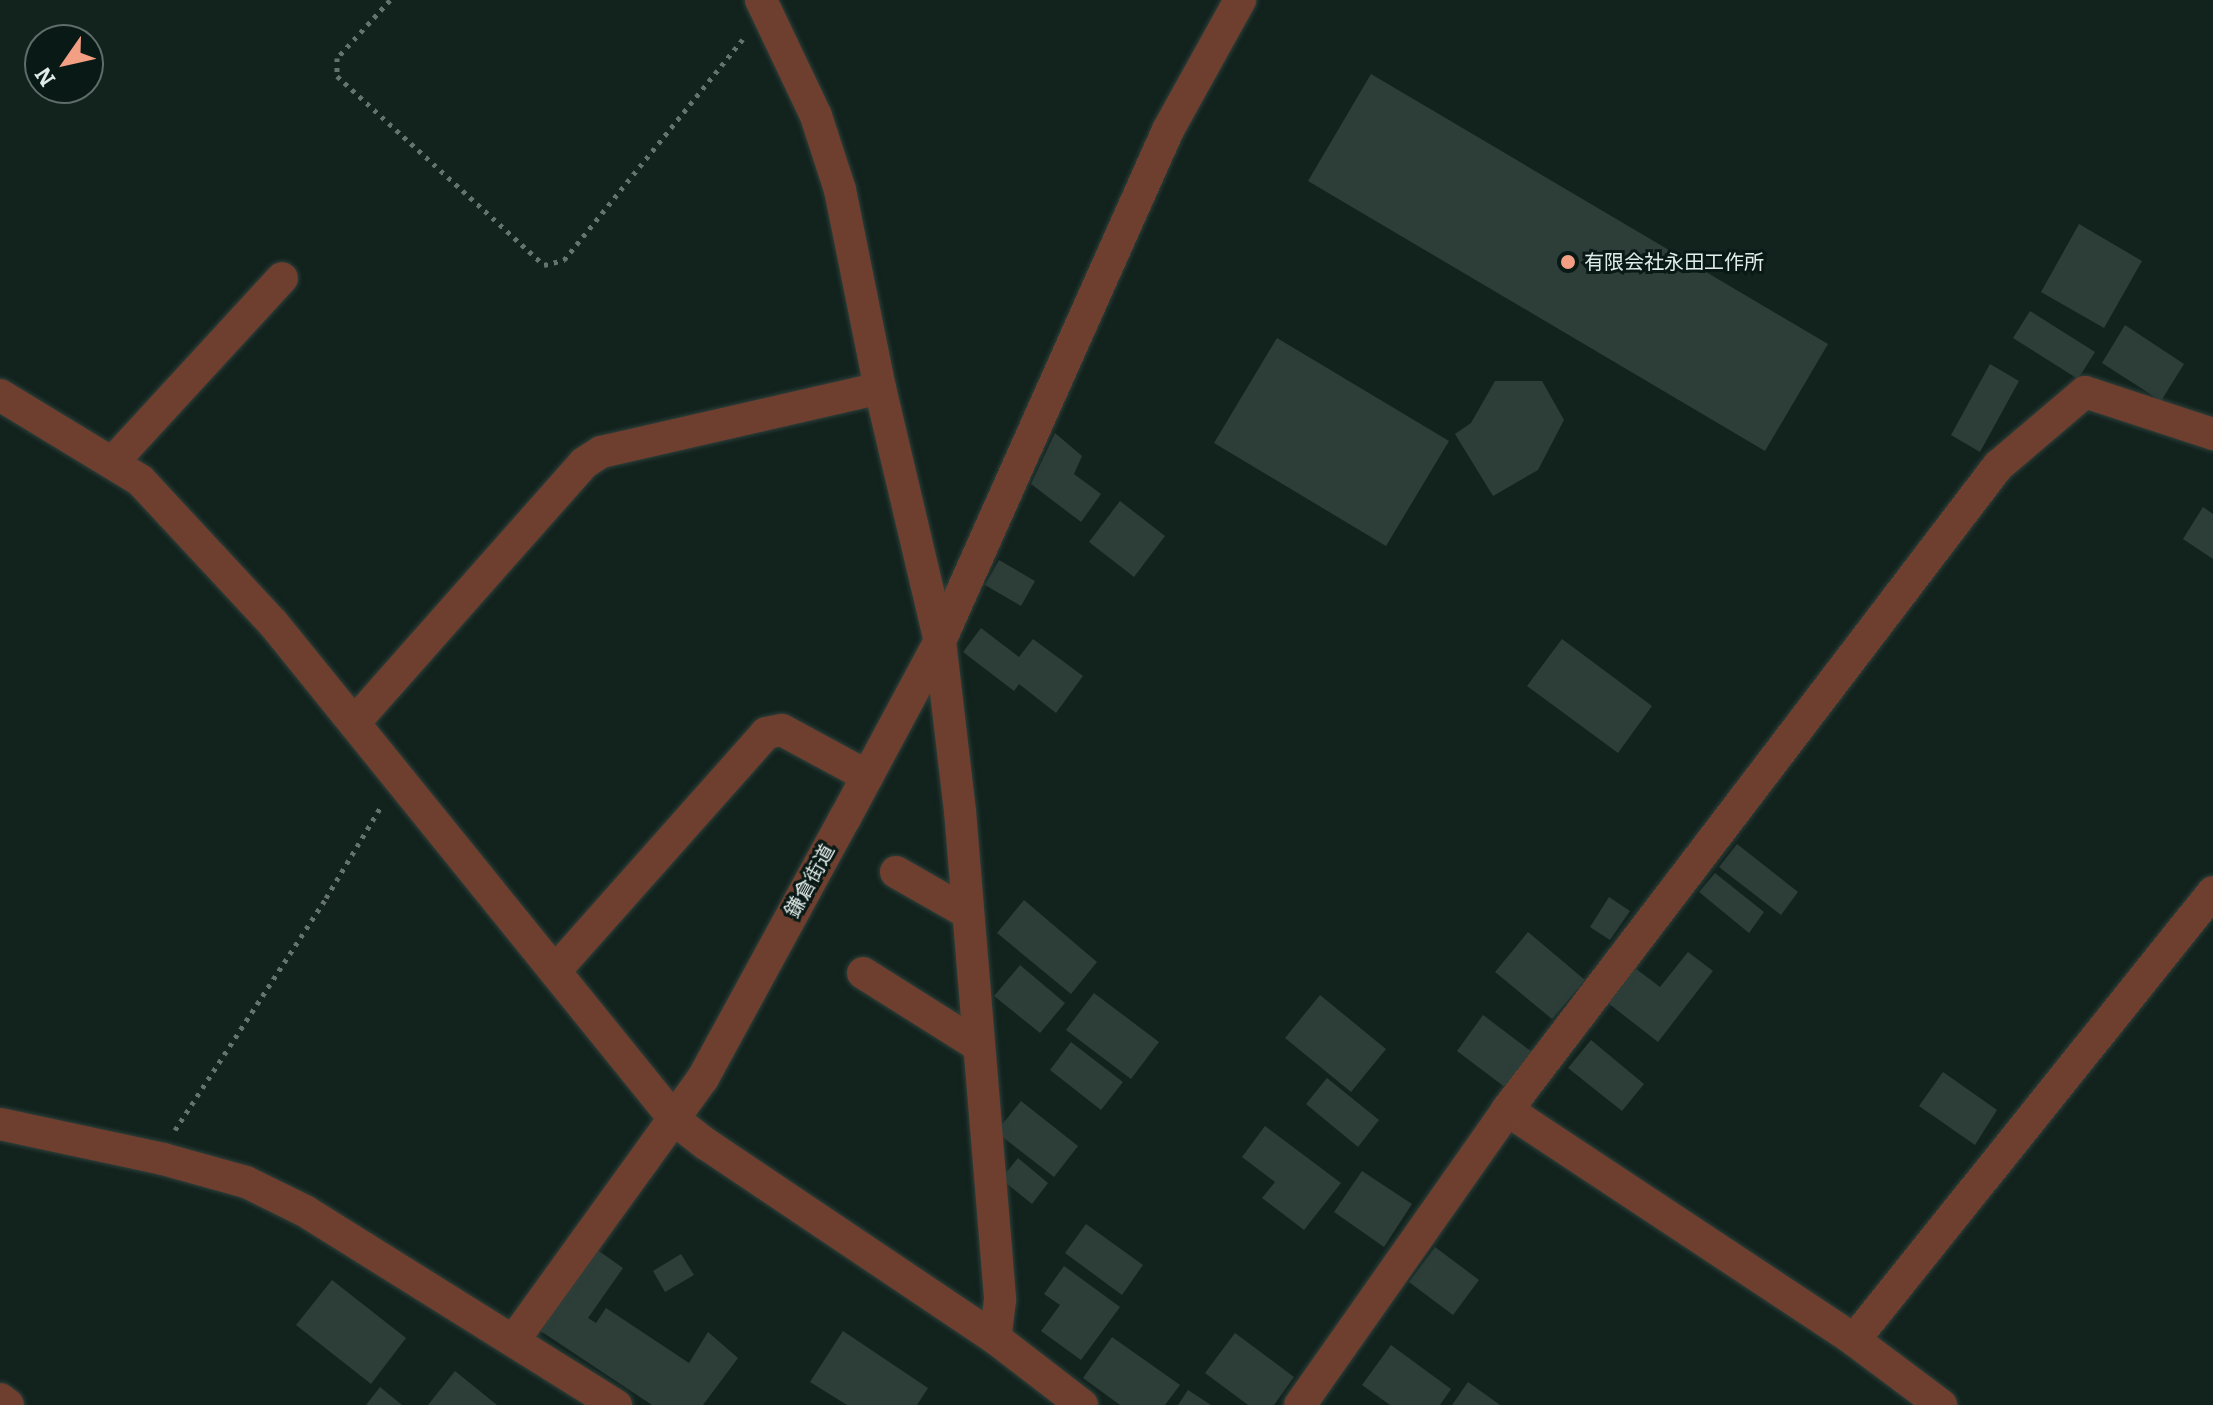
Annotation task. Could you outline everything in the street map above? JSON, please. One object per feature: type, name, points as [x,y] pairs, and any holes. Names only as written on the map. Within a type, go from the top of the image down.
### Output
[{"type":"street","name":"鎌倉街道","points":[[514,1340],[675,1120],[710,1064],[867,776],[940,641],[1168,130],[1240,0]]},
{"type":"street","points":[[763,5],[816,116],[840,190],[880,388],[940,641],[968,913],[1000,1300],[995,1338]]},
{"type":"street","points":[[112,463],[282,278]]},
{"type":"street","points":[[354,723],[584,463],[601,452],[880,388]]},
{"type":"street","points":[[1300,1405],[1507,1110],[1998,466],[2085,392],[2213,434]]},
{"type":"street","points":[[0,395],[140,480],[263,612],[675,1120],[719,1153],[995,1338],[1082,1405]]},
{"type":"street","points":[[555,971],[766,733],[782,730],[867,776]]},
{"type":"street","points":[[896,872],[968,913]]},
{"type":"street","points":[[1854,1340],[2213,892]]},
{"type":"street","points":[[863,973],[979,1046]]},
{"type":"street","points":[[1507,1110],[1854,1340],[1941,1405]]},
{"type":"street","points":[[0,1124],[157,1158],[246,1182],[305,1211],[616,1405]]},
{"type":"street","points":[[0,1399],[8,1405]]},
{"type":"path","points":[[390,0],[337,58],[337,76],[544,265],[564,260],[763,5]]},
{"type":"path","points":[[157,1158],[326,898],[398,777]]},
{"type":"building","name":"有限会社永田工作所","points":[[1371,74],[1828,344],[1765,451],[1308,181]]},
{"type":"building","points":[[2079,224],[2142,261],[2104,328],[2041,292]]},
{"type":"building","points":[[2030,311],[2095,352],[2078,379],[2013,338]]},
{"type":"building","points":[[2125,325],[2184,364],[2161,401],[2102,363]]},
{"type":"building","points":[[1277,338],[1449,441],[1386,546],[1214,443]]},
{"type":"building","points":[[1990,364],[2019,381],[1980,452],[1951,435]]},
{"type":"building","points":[[1495,381],[1542,381],[1564,420],[1538,470],[1493,496],[1455,434],[1471,423]]},
{"type":"building","points":[[1055,433],[1082,456],[1074,474],[1101,494],[1081,522],[1031,484]]},
{"type":"building","points":[[1120,501],[1165,536],[1134,577],[1089,542]]},
{"type":"building","points":[[2203,507],[2213,514],[2213,559],[2183,539]]},
{"type":"building","points":[[999,560],[1035,581],[1021,606],[985,585]]},
{"type":"building","points":[[981,628],[1019,657],[1033,639],[1083,676],[1056,713],[1019,684],[1014,691],[963,652]]},
{"type":"building","points":[[1562,639],[1652,706],[1618,753],[1527,686]]},
{"type":"building","points":[[1737,844],[1798,892],[1781,915],[1719,867]]},
{"type":"building","points":[[1715,873],[1764,912],[1749,933],[1699,892]]},
{"type":"building","points":[[1609,897],[1630,911],[1610,940],[1590,927]]},
{"type":"building","points":[[1024,900],[1097,962],[1071,994],[997,933]]},
{"type":"building","points":[[1528,932],[1585,980],[1552,1019],[1495,972]]},
{"type":"building","points":[[1688,952],[1713,971],[1658,1042],[1608,1003],[1635,968],[1660,987]]},
{"type":"building","points":[[1020,965],[1065,1003],[1040,1033],[994,996]]},
{"type":"building","points":[[1094,993],[1159,1042],[1131,1079],[1066,1030]]},
{"type":"building","points":[[1320,995],[1386,1049],[1351,1092],[1285,1038]]},
{"type":"building","points":[[1483,1015],[1532,1052],[1506,1088],[1457,1051]]},
{"type":"building","points":[[1591,1040],[1644,1084],[1622,1111],[1568,1068]]},
{"type":"building","points":[[1071,1042],[1123,1082],[1101,1110],[1050,1070]]},
{"type":"building","points":[[1943,1072],[1997,1110],[1975,1145],[1919,1106]]},
{"type":"building","points":[[1327,1078],[1379,1120],[1358,1147],[1306,1104]]},
{"type":"building","points":[[1021,1101],[1078,1146],[1054,1177],[996,1132]]},
{"type":"building","points":[[1265,1126],[1341,1183],[1304,1230],[1262,1198],[1275,1182],[1242,1157]]},
{"type":"building","points":[[1018,1158],[1048,1183],[1032,1204],[1001,1179]]},
{"type":"building","points":[[1362,1171],[1412,1204],[1384,1247],[1334,1212]]},
{"type":"building","points":[[1086,1224],[1143,1265],[1122,1295],[1065,1253]]},
{"type":"building","points":[[1435,1247],[1479,1280],[1453,1315],[1409,1282]]},
{"type":"building","points":[[596,1249],[623,1268],[588,1318],[596,1323],[606,1308],[689,1363],[708,1332],[738,1358],[703,1405],[652,1405],[539,1330]]},
{"type":"building","points":[[681,1254],[694,1275],[665,1292],[653,1271]]},
{"type":"building","points":[[1064,1266],[1120,1307],[1081,1360],[1041,1331],[1060,1305],[1044,1294]]},
{"type":"building","points":[[332,1280],[406,1338],[371,1384],[296,1325]]},
{"type":"building","points":[[843,1331],[928,1388],[917,1405],[847,1405],[810,1382]]},
{"type":"building","points":[[1235,1333],[1294,1377],[1274,1405],[1248,1405],[1205,1373]]},
{"type":"building","points":[[1112,1337],[1180,1385],[1165,1405],[1120,1405],[1083,1378]]},
{"type":"building","points":[[1391,1345],[1451,1389],[1440,1405],[1390,1405],[1362,1385]]},
{"type":"building","points":[[455,1371],[497,1405],[428,1405]]},
{"type":"building","points":[[1468,1382],[1500,1405],[1452,1405]]},
{"type":"building","points":[[380,1387],[402,1405],[366,1405]]},
{"type":"building","points":[[1188,1390],[1211,1405],[1178,1405]]},
{"type":"place","name":"有限会社永田工作所","points":[[1568,262]]}]
